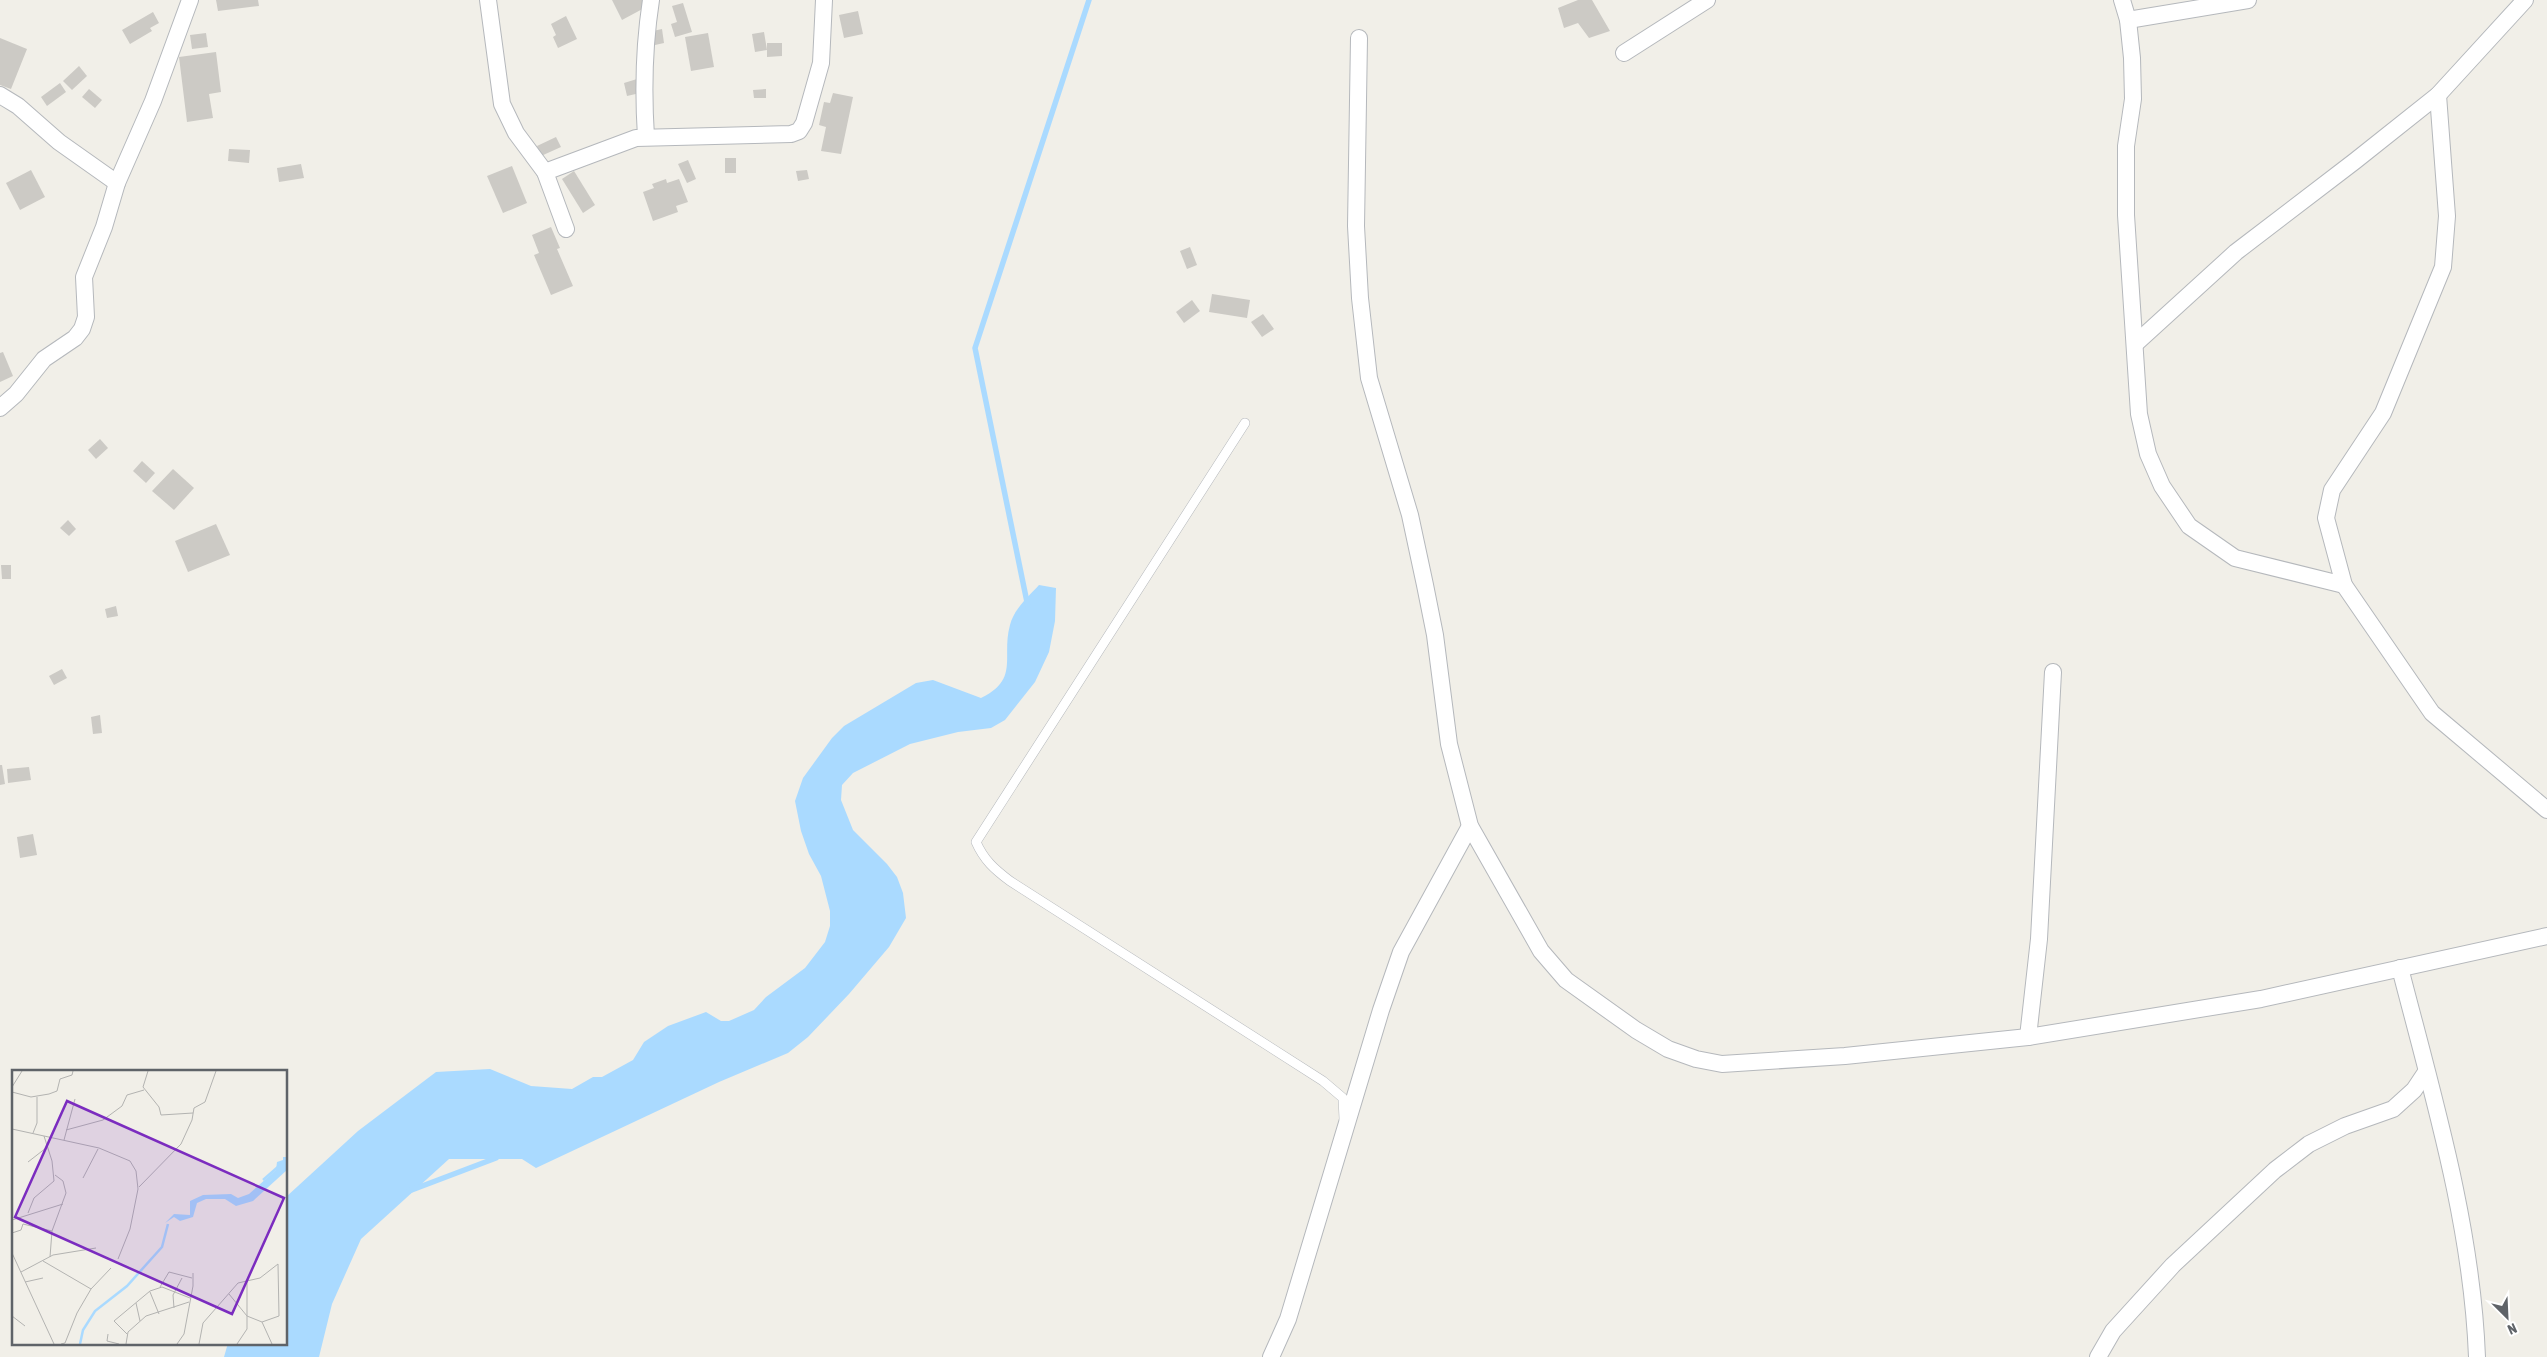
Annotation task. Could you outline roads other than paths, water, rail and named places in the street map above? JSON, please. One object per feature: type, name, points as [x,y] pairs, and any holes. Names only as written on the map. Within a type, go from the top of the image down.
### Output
[{"type":"street","points":[[2,400],[44,359],[75,338],[82,329],[86,317],[84,277],[104,227],[117,183],[156,92],[190,0]]},
{"type":"street","points":[[488,0],[502,104],[516,134],[545,172],[566,229]]},
{"type":"street","points":[[646,137],[644,103],[646,41],[651,0]]},
{"type":"street","points":[[545,172],[636,138],[745,137],[791,134],[799,131],[804,123],[821,63],[824,0]]},
{"type":"street","points":[[1624,53],[1707,0]]},
{"type":"street","points":[[2122,0],[2128,20],[2133,99],[2126,146],[2126,215],[2139,414],[2148,454],[2162,486],[2189,526],[2235,558],[2344,585]]},
{"type":"street","points":[[2128,20],[2248,0]]},
{"type":"street","points":[[2135,344],[2236,252],[2355,162],[2438,95],[2525,0]]},
{"type":"street","points":[[1359,38],[1356,226],[1360,298],[1369,378],[1410,515],[1435,635],[1449,744],[1470,826],[1541,951],[1566,980],[1636,1030],[1668,1049],[1696,1059],[1722,1064],[1845,1056],[2028,1037],[2261,999],[2547,936]]},
{"type":"street","points":[[0,95],[18,106],[59,142],[117,183]]},
{"type":"street","points":[[2438,95],[2447,216],[2443,267],[2384,412],[2332,490],[2326,518],[2344,585],[2432,713],[2547,810]]},
{"type":"street","points":[[2028,1037],[2039,938],[2053,672]]},
{"type":"street","points":[[1271,1357],[1288,1319],[1401,952],[1470,826]]},
{"type":"street","points":[[2400,968],[2426,1072],[2437,1105],[2475,1310],[2477,1357]]},
{"type":"street","points":[[2098,1357],[2112,1331],[2172,1265],[2274,1170],[2309,1144],[2345,1126],[2393,1108],[2414,1090],[2426,1072]]},
{"type":"lane","points":[[1245,423],[976,842],[982,856],[993,868],[1010,881],[1323,1082],[1343,1098],[1345,1132]]},
{"type":"water","points":[[1039,585],[1056,588],[1055,621],[1049,652],[1035,682],[1005,720],[991,728],[958,732],[910,744],[853,773],[842,785],[841,800],[853,830],[887,864],[897,877],[903,893],[906,918],[889,947],[849,994],[808,1037],[788,1053],[719,1082],[536,1168],[522,1159],[449,1159],[361,1239],[332,1304],[319,1357],[224,1357],[228,1344],[288,1344],[288,1195],[358,1131],[436,1072],[490,1069],[531,1086],[572,1089],[593,1077],[602,1077],[633,1060],[644,1042],[668,1026],[706,1012],[721,1021],[729,1021],[754,1010],[766,997],[805,968],[825,942],[830,926],[830,911],[821,876],[809,854],[801,831],[795,801],[803,778],[832,738],[844,726],[916,683],[933,680],[981,698],[993,691],[1001,683],[1005,675],[1010,625],[1022,604]]},
{"type":"waterway","points":[[1028,607],[975,348],[1089,0]]},
{"type":"waterway","points":[[409,1191],[496,1158]]}]
